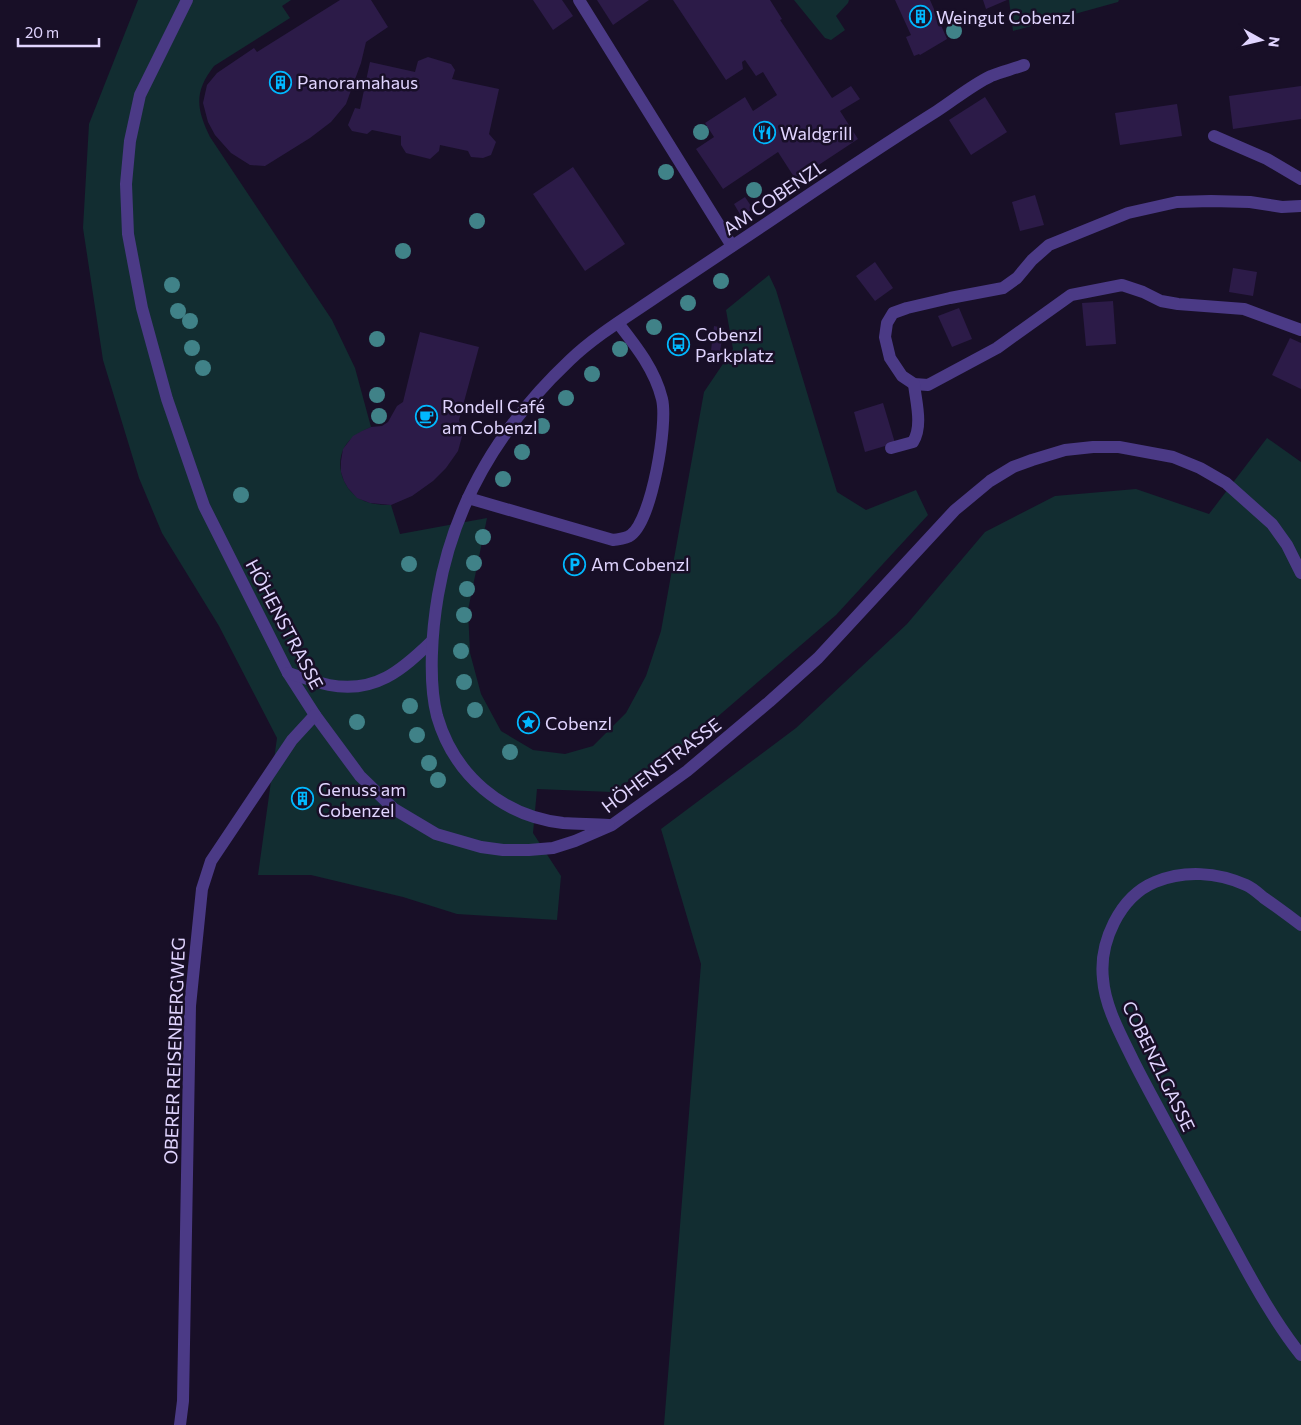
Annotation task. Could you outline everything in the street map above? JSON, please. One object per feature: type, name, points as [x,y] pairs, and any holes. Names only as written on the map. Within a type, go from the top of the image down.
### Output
[{"type":"street","name":"HÖHENSTRASSE","points":[[187,0],[140,95],[130,141],[126,184],[128,234],[144,317],[168,400],[204,506],[288,673],[351,764],[376,793],[394,809],[436,834],[480,847],[504,850],[529,850],[553,848],[612,825],[687,771],[818,658],[955,510],[990,481],[1014,467],[1065,450],[1093,447],[1119,447],[1144,450],[1173,457],[1200,468],[1226,482],[1272,524],[1286,544],[1301,573]]},
{"type":"street","points":[[579,0],[732,246]]},
{"type":"street","name":"AM COBENZL","points":[[612,825],[560,823],[515,810],[488,793],[467,773],[455,758],[447,743],[435,707],[432,641],[435,612],[442,571],[455,530],[484,465],[506,430],[526,406],[572,358],[618,323],[990,77],[1024,65]]},
{"type":"street","points":[[1214,136],[1268,159],[1301,179]]},
{"type":"street","points":[[1301,206],[1282,207],[1250,202],[1177,202],[1128,212],[1049,245],[1032,260],[1017,278],[1003,288],[950,298],[893,313],[887,323],[885,337],[890,358],[902,376],[914,384],[928,385],[997,348],[1071,295],[1122,285],[1161,301],[1244,309],[1301,330]]},
{"type":"street","points":[[468,498],[613,540],[623,539],[632,535],[639,526],[649,503],[663,432],[664,416],[658,385],[650,368],[618,323]]},
{"type":"street","points":[[891,448],[913,442],[918,434],[914,384]]},
{"type":"street","points":[[288,673],[327,685],[363,686],[377,682],[401,670],[432,641]]},
{"type":"street","name":"OBERER REISENBERGWEG","points":[[180,1425],[183,1401],[190,1006],[202,889],[211,861],[292,740],[316,715]]},
{"type":"street","name":"COBENZLGASSE","points":[[1301,925],[1247,885],[1220,876],[1195,873],[1174,875],[1152,883],[1136,895],[1117,916],[1106,939],[1102,960],[1102,980],[1119,1032],[1148,1089],[1257,1290],[1289,1340],[1301,1355]]},
{"type":"green space","points":[[138,0],[291,0],[282,6],[290,18],[214,66],[200,92],[199,100],[202,117],[210,137],[332,320],[355,368],[371,427],[352,438],[346,444],[341,455],[340,468],[348,488],[357,497],[369,503],[391,505],[400,534],[487,518],[468,610],[470,653],[481,694],[501,731],[533,750],[565,754],[593,746],[626,713],[646,676],[661,631],[704,392],[733,349],[726,310],[769,275],[776,290],[837,492],[866,510],[916,490],[928,515],[836,615],[687,743],[612,792],[537,789],[533,833],[561,876],[557,920],[457,914],[403,897],[311,875],[258,875],[277,738],[219,626],[162,533],[139,478],[103,360],[83,228],[89,124]]},
{"type":"green space","points":[[794,0],[849,0],[836,16],[845,30],[831,40],[825,38]]},
{"type":"green space","points":[[1009,0],[1119,0],[1118,2],[1013,31]]},
{"type":"green space","points":[[1267,438],[1301,462],[1301,1425],[664,1425],[701,964],[661,829],[796,728],[907,624],[985,532],[1055,496],[1136,489],[1209,514]]},
{"type":"building","name":"Panoramahaus","points":[[340,0],[371,0],[388,27],[366,42],[361,63],[346,104],[331,122],[310,138],[265,166],[250,165],[231,153],[215,135],[208,122],[203,103],[207,85],[217,73],[254,48],[257,52]]},
{"type":"building","points":[[533,0],[562,0],[573,16],[553,30]]},
{"type":"building","points":[[597,0],[649,0],[613,25]]},
{"type":"building","points":[[673,0],[770,0],[782,19],[780,20],[832,98],[851,86],[860,99],[840,111],[858,139],[796,180],[778,152],[723,189],[696,149],[714,137],[705,123],[745,97],[753,111],[777,95],[763,72],[756,76],[745,60],[742,62],[743,69],[726,80]]},
{"type":"building","name":"Weingut Cobenzl","points":[[895,0],[930,0],[947,39],[920,55],[914,56],[906,37],[911,35]]},
{"type":"building","points":[[983,0],[1007,0],[986,9]]},
{"type":"building","points":[[428,57],[451,64],[455,70],[452,79],[499,89],[489,134],[496,142],[491,155],[483,158],[471,157],[468,151],[440,145],[439,151],[430,159],[406,153],[401,145],[401,136],[372,130],[367,134],[352,131],[348,125],[355,108],[360,109],[370,62],[415,72],[418,61]]},
{"type":"building","points":[[1301,86],[1301,119],[1233,129],[1229,96]]},
{"type":"building","points":[[985,97],[1007,132],[971,155],[949,120]]},
{"type":"building","points":[[1177,104],[1182,136],[1120,145],[1115,113]]},
{"type":"building","points":[[573,167],[625,244],[585,271],[533,194]]},
{"type":"building","points":[[1035,195],[1044,225],[1020,231],[1012,202]]},
{"type":"building","points":[[745,197],[753,209],[741,216],[734,204]]},
{"type":"building","points":[[875,262],[893,288],[875,301],[856,276]]},
{"type":"building","points":[[1233,268],[1257,272],[1253,296],[1229,292]]},
{"type":"building","points":[[1113,301],[1116,344],[1086,346],[1082,303]]},
{"type":"building","points":[[959,308],[972,339],[952,347],[938,316]]},
{"type":"building","points":[[714,326],[724,328],[720,351],[711,350]]},
{"type":"building","name":"Rondell Café am Cobenzl","points":[[420,332],[479,347],[459,420],[463,433],[458,451],[446,468],[433,481],[412,496],[391,505],[370,503],[357,498],[344,481],[341,472],[343,449],[353,436],[371,427],[382,426],[388,422],[397,406],[403,402]]},
{"type":"building","points":[[1290,338],[1301,343],[1301,389],[1272,375]]},
{"type":"building","points":[[883,403],[895,443],[865,452],[854,412]]},
{"type":"building","name":"Genuss am Cobenzel","points":[[294,792],[313,795],[311,806],[292,803]]},
{"type":"place","name":"Weingut Cobenzl","points":[[920,17]]},
{"type":"place","name":"Panoramahaus","points":[[281,82]]},
{"type":"place","name":"Waldgrill","points":[[764,133]]},
{"type":"place","name":"Cobenzl Parkplatz","points":[[679,344]]},
{"type":"place","name":"Rondell Café am Cobenzl","points":[[426,416]]},
{"type":"place","name":"Am Cobenzl","points":[[575,564]]},
{"type":"place","name":"Cobenzl","points":[[529,723]]},
{"type":"place","name":"Genuss am Cobenzel","points":[[302,799]]}]
